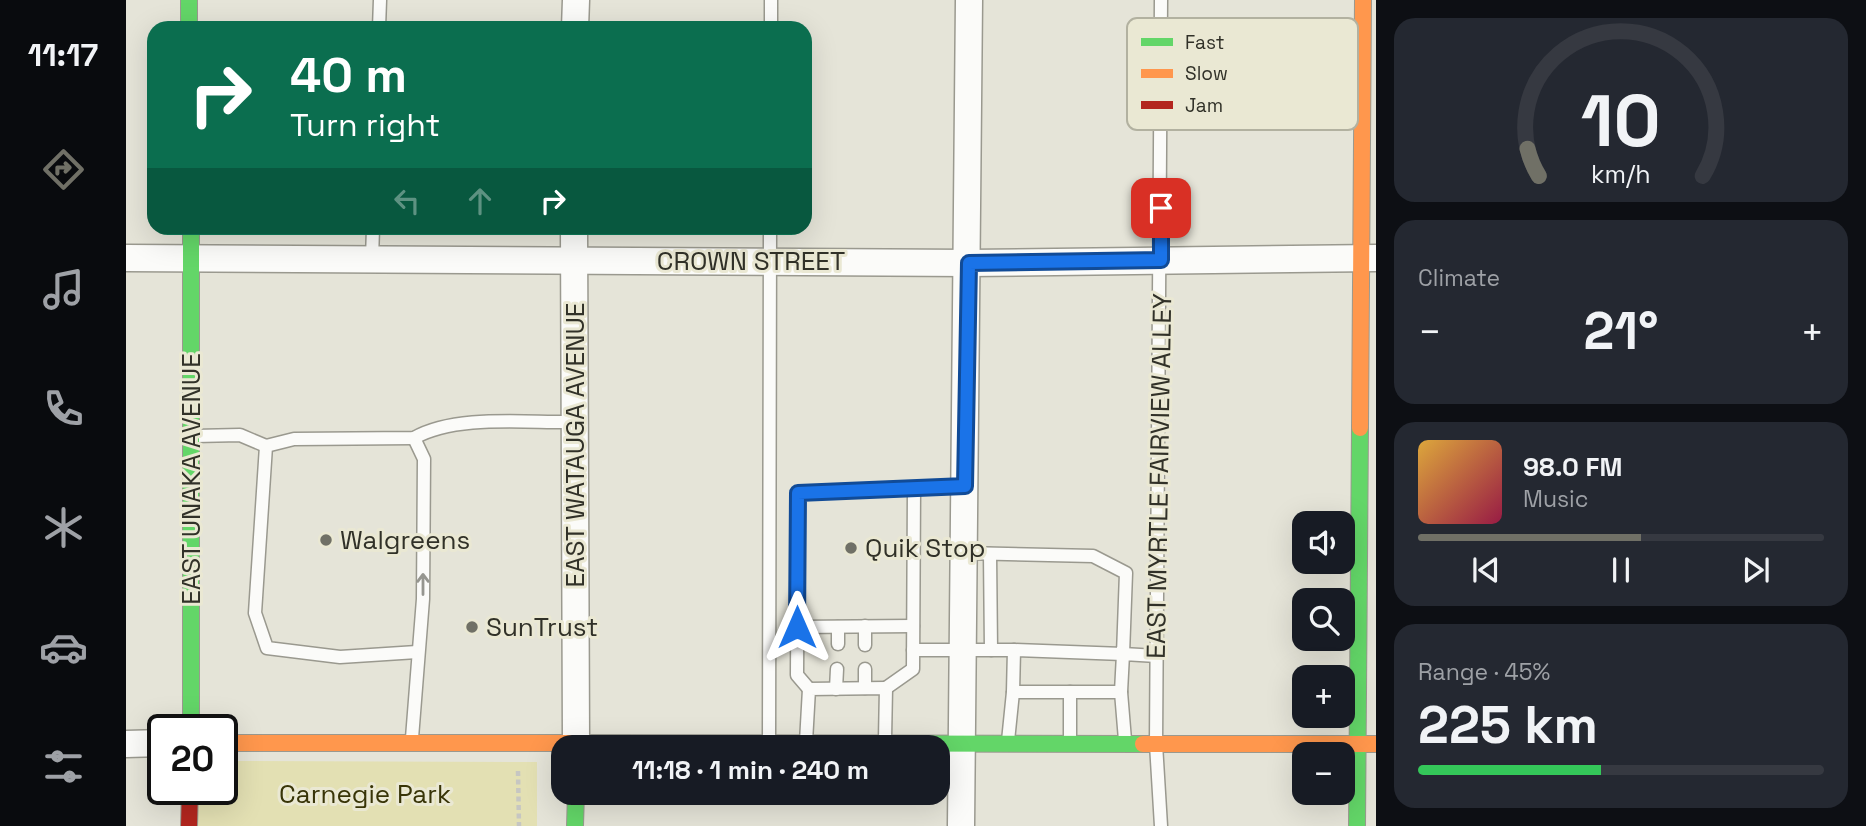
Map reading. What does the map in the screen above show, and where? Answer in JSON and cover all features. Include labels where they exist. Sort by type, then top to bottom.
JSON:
[{"type":"street","points":[[189,0],[189,21]]},
{"type":"street","points":[[576,0],[576,21]]},
{"type":"street","points":[[961,826],[962,650],[977,554],[965,486],[969,263],[969,0]]},
{"type":"street","points":[[1357,826],[1358,581],[1368,258],[1363,0]]},
{"type":"street","name":"EAST UNAKA AVENUE","points":[[191,235],[191,714]]},
{"type":"street","name":"EAST WATAUGA AVENUE","points":[[574,235],[576,735]]},
{"type":"street","name":"CROWN STREET","points":[[126,258],[969,263],[1368,258]]},
{"type":"street","points":[[126,744],[147,743]]},
{"type":"street","points":[[238,743],[551,743]]},
{"type":"street","points":[[950,744],[1376,744]]},
{"type":"street","points":[[189,826],[190,805]]},
{"type":"street","points":[[575,826],[576,805]]},
{"type":"lane","points":[[379,21],[380,0]]},
{"type":"lane","points":[[771,0],[771,21]]},
{"type":"lane","name":"EAST MYRTLE FAIRVIEW ALLEY","points":[[1161,0],[1161,18]]},
{"type":"lane","name":"EAST MYRTLE FAIRVIEW ALLEY","points":[[1161,130],[1156,744],[1161,826]]},
{"type":"lane","points":[[372,259],[373,235]]},
{"type":"lane","points":[[769,735],[772,471],[770,235]]},
{"type":"lane","points":[[191,436],[240,435],[266,446],[294,439],[414,438],[428,430],[452,424],[575,422]]},
{"type":"lane","points":[[412,742],[423,599],[424,459],[414,438]]},
{"type":"lane","points":[[266,446],[255,612],[267,648],[340,657],[417,652]]},
{"type":"lane","points":[[806,735],[809,689],[797,675],[798,493],[965,486]]},
{"type":"lane","points":[[809,689],[886,688],[913,669],[914,488]]},
{"type":"lane","points":[[991,650],[977,554],[1093,556],[1126,573],[1121,692],[1125,744]]},
{"type":"lane","points":[[1358,581],[1376,579]]},
{"type":"lane","points":[[865,626],[865,645]]},
{"type":"lane","points":[[797,627],[913,626]]},
{"type":"lane","points":[[838,627],[838,644]]},
{"type":"lane","points":[[913,650],[1014,650],[1157,656]]},
{"type":"lane","points":[[1008,744],[1014,650]]},
{"type":"lane","points":[[836,689],[837,669]]},
{"type":"lane","points":[[865,669],[865,688]]},
{"type":"lane","points":[[885,735],[886,688]]},
{"type":"lane","points":[[1013,692],[1121,692]]},
{"type":"lane","points":[[1070,692],[1070,744]]},
{"type":"path","points":[[518,742],[519,826]]},
{"type":"green space","name":"Carnegie Park","points":[[238,761],[537,762],[537,826],[194,826],[194,805],[238,805]]},
{"type":"traffic: fast","points":[[189,0],[189,21]]},
{"type":"traffic: fast","points":[[191,235],[191,714]]},
{"type":"traffic: fast","points":[[1357,826],[1360,428]]},
{"type":"traffic: fast","points":[[950,744],[1143,744]]},
{"type":"traffic: fast","points":[[575,826],[576,805]]},
{"type":"traffic: slow","points":[[1360,428],[1363,0]]},
{"type":"traffic: slow","points":[[238,743],[551,743]]},
{"type":"traffic: slow","points":[[1143,744],[1376,744]]},
{"type":"traffic: jam","points":[[189,826],[190,805]]},
{"type":"place","name":"Walgreens","points":[[326,540]]},
{"type":"place","name":"Quik Stop","points":[[851,548]]},
{"type":"place","name":"SunTrust","points":[[472,627]]},
{"type":"route","points":[[797,627],[798,493],[965,486],[969,263],[1161,260],[1161,208]]}]
